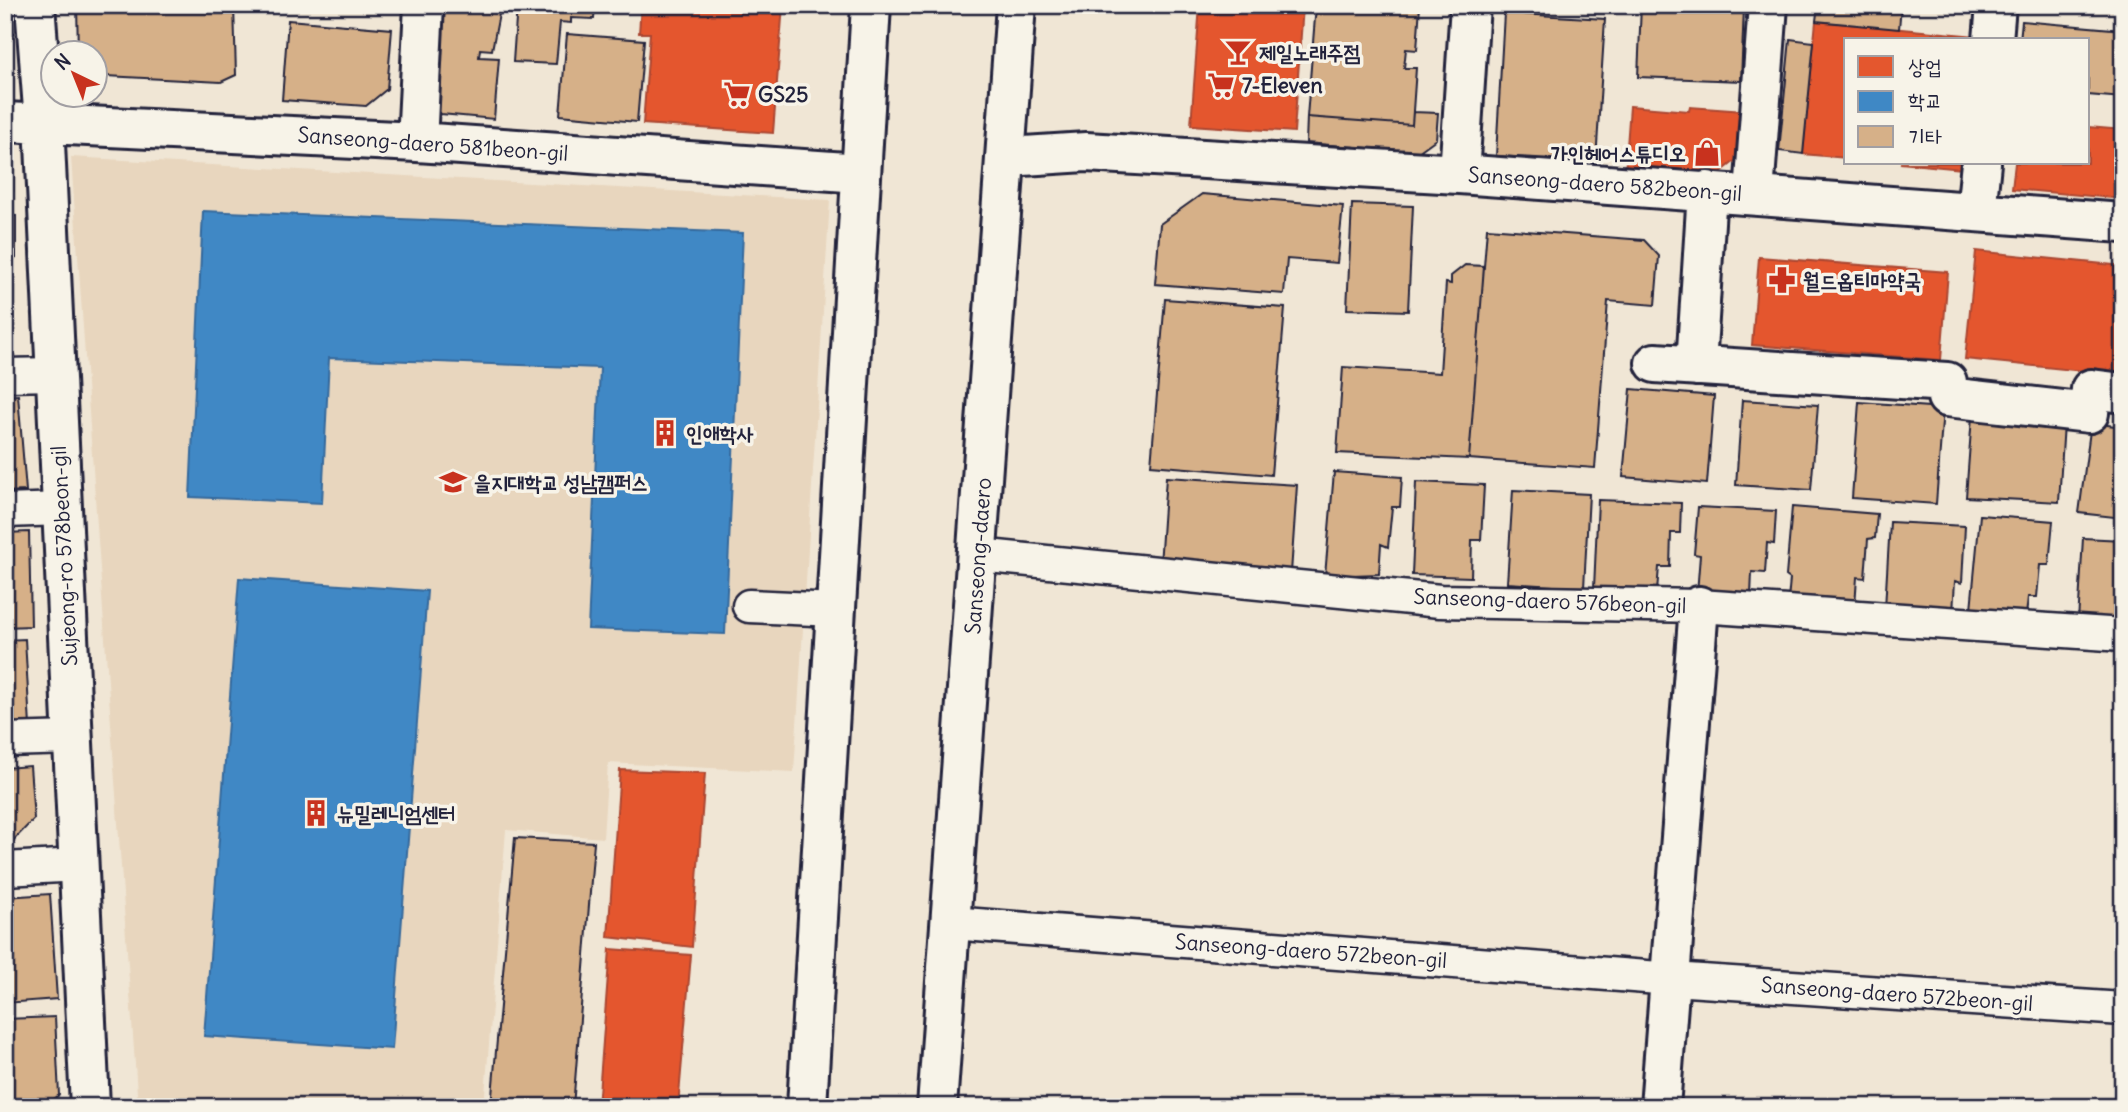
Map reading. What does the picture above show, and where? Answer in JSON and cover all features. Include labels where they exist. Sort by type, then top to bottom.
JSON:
[{"type":"street","name":"Sujeong-ro 578beon-gil","points":[[35,5],[44,122],[90,1107]]},
{"type":"street","points":[[417,142],[424,5]]},
{"type":"street","points":[[807,1107],[871,5]]},
{"type":"street","name":"Sanseong-daero","points":[[937,1107],[1016,5]]},
{"type":"street","points":[[1459,174],[1470,5]]},
{"type":"street","points":[[1754,194],[1768,5]]},
{"type":"street","points":[[1993,38],[1996,5]]},
{"type":"street","name":"Sanseong-daero 581beon-gil","points":[[5,122],[417,142],[861,173]]},
{"type":"street","name":"Sanseong-daero 582beon-gil","points":[[1007,157],[1086,152],[1459,174],[2123,223]]},
{"type":"street","points":[[1976,212],[1981,164]]},
{"type":"street","points":[[1696,366],[1707,191]]},
{"type":"street","points":[[1655,363],[1947,382],[1947,397],[2089,413],[2091,389],[2123,393]]},
{"type":"street","points":[[1660,1107],[1699,606]]},
{"type":"lane","points":[[5,375],[56,374]]},
{"type":"lane","points":[[5,510],[62,509]]},
{"type":"lane","name":"Sanseong-daero 576beon-gil","points":[[978,555],[1440,601],[1699,606],[2123,635]]},
{"type":"lane","points":[[749,606],[836,610]]},
{"type":"lane","points":[[5,740],[73,738]]},
{"type":"lane","points":[[5,869],[79,865]]},
{"type":"lane","name":"Sanseong-daero 572beon-gil","points":[[951,923],[1672,979],[2123,1009]]},
{"type":"shaded area","name":"을지대학교 성남캠퍼스","points":[[71,157],[830,200],[794,772],[608,763],[603,838],[506,830],[484,1107],[138,1107]]},
{"type":"building: 상업","points":[[641,5],[783,5],[773,133],[643,124],[650,33],[639,33]]},
{"type":"building: 상업","points":[[1200,5],[1303,6],[1294,132],[1191,125]]},
{"type":"building: 상업","points":[[1816,21],[1975,36],[1844,38],[1844,158],[1803,154]]},
{"type":"building: 상업","points":[[1630,106],[1689,111],[1690,107],[1744,111],[1740,157],[1711,180],[1625,173]]},
{"type":"building: 상업","points":[[2090,127],[2123,130],[2123,199],[2012,189],[2015,164],[2090,164]]},
{"type":"building: 상업","points":[[1910,164],[1963,164],[1962,169]]},
{"type":"building: 상업","points":[[1976,251],[2123,266],[2123,375],[1965,359]]},
{"type":"building: 상업","points":[[1759,257],[1948,272],[1941,360],[1752,345]]},
{"type":"building: 상업","points":[[620,770],[705,773],[692,947],[608,937]]},
{"type":"building: 상업","points":[[610,949],[691,955],[678,1107],[598,1107]]},
{"type":"building: 학교","name":"인애학사","points":[[203,211],[743,233],[725,634],[588,629],[600,368],[329,358],[322,503],[190,497]]},
{"type":"building: 학교","name":"뉴밀레니엄센터","points":[[239,578],[427,591],[392,1049],[204,1036]]},
{"type":"building: 기타","points":[[77,5],[234,5],[236,75],[221,82],[108,76],[108,38],[78,38]]},
{"type":"building: 기타","points":[[438,5],[505,5],[504,13],[499,14],[492,50],[480,49],[479,57],[499,58],[494,119],[441,114],[429,100]]},
{"type":"building: 기타","points":[[517,5],[595,5],[594,19],[571,18],[571,23],[560,22],[556,64],[513,62]]},
{"type":"building: 기타","points":[[1316,5],[1420,5],[1417,50],[1406,49],[1404,68],[1416,68],[1412,125],[1307,117]]},
{"type":"building: 기타","points":[[1641,5],[1744,7],[1741,81],[1638,77]]},
{"type":"building: 기타","points":[[1818,5],[1901,5],[1899,29],[1816,21]]},
{"type":"building: 기타","points":[[1504,13],[1605,19],[1596,161],[1496,156]]},
{"type":"building: 기타","points":[[288,20],[392,29],[387,89],[366,106],[282,100]]},
{"type":"building: 기타","points":[[2022,21],[2123,30],[2123,98],[2090,95],[2090,38],[2020,38]]},
{"type":"building: 기타","points":[[567,34],[644,40],[637,122],[560,115]]},
{"type":"building: 기타","points":[[1790,39],[1814,42],[1803,154],[1779,151]]},
{"type":"building: 기타","points":[[1413,112],[1438,113],[1436,139],[1418,152],[1306,143],[1307,117],[1412,125]]},
{"type":"building: 기타","points":[[5,150],[13,164],[13,191],[5,191]]},
{"type":"building: 기타","points":[[1202,194],[1343,206],[1337,263],[1287,259],[1284,294],[1155,284],[1160,224]]},
{"type":"building: 기타","points":[[1352,204],[1413,206],[1408,311],[1347,309]]},
{"type":"building: 기타","points":[[5,215],[16,216],[16,258],[5,258]]},
{"type":"building: 기타","points":[[1487,228],[1644,240],[1659,256],[1655,305],[1608,301],[1595,468],[1469,459]]},
{"type":"building: 기타","points":[[1465,265],[1484,266],[1469,459],[1337,453],[1343,367],[1440,373],[1446,283],[1451,284],[1451,276]]},
{"type":"building: 기타","points":[[1165,299],[1285,308],[1271,475],[1151,465]]},
{"type":"building: 기타","points":[[1631,389],[1714,396],[1707,484],[1623,477]]},
{"type":"building: 기타","points":[[18,395],[26,491],[5,492],[5,396]]},
{"type":"building: 기타","points":[[1742,400],[1818,405],[1811,490],[1736,485]]},
{"type":"building: 기타","points":[[1859,402],[1943,408],[1936,504],[1852,498]]},
{"type":"building: 기타","points":[[1972,416],[2064,423],[2059,502],[1966,497]]},
{"type":"building: 기타","points":[[2091,423],[2123,427],[2123,518],[2079,513]]},
{"type":"building: 기타","points":[[1334,472],[1402,477],[1400,507],[1392,507],[1388,547],[1381,544],[1379,574],[1325,576]]},
{"type":"building: 기타","points":[[1166,477],[1297,485],[1291,573],[1160,565]]},
{"type":"building: 기타","points":[[1416,482],[1484,485],[1481,540],[1472,540],[1471,577],[1412,575]]},
{"type":"building: 기타","points":[[1513,490],[1589,494],[1584,588],[1507,583]]},
{"type":"building: 기타","points":[[1598,500],[1681,503],[1680,533],[1671,533],[1670,567],[1659,567],[1657,591],[1594,588]]},
{"type":"building: 기타","points":[[1698,507],[1776,511],[1774,544],[1767,543],[1765,573],[1752,572],[1751,596],[1697,593],[1700,555],[1694,554]]},
{"type":"building: 기타","points":[[1792,507],[1877,514],[1875,538],[1868,539],[1865,578],[1857,577],[1855,606],[1788,600],[1790,579],[1786,576]]},
{"type":"building: 기타","points":[[1980,515],[2053,521],[2049,565],[2040,565],[2037,597],[2028,597],[2026,615],[1971,609]]},
{"type":"building: 기타","points":[[1890,522],[1965,526],[1962,583],[1955,581],[1953,612],[1885,608]]},
{"type":"building: 기타","points":[[29,532],[31,626],[5,627],[5,533]]},
{"type":"building: 기타","points":[[2083,538],[2123,540],[2123,624],[2078,622]]},
{"type":"building: 기타","points":[[25,639],[30,726],[5,728],[5,640]]},
{"type":"building: 기타","points":[[30,766],[34,819],[5,849],[5,768]]},
{"type":"building: 기타","points":[[515,838],[594,842],[573,1107],[491,1107]]},
{"type":"building: 기타","points":[[50,894],[57,999],[5,1003],[5,897]]},
{"type":"building: 기타","points":[[55,1017],[59,1095],[44,1107],[5,1107],[5,1019]]},
{"type":"place","name":"제일노래주점","points":[[1238,52]]},
{"type":"place","name":"7-Eleven","points":[[1221,85]]},
{"type":"place","name":"GS25","points":[[737,94]]},
{"type":"place","name":"가인헤어스튜디오","points":[[1707,153]]},
{"type":"place","name":"월드옵티마약국","points":[[1782,280]]},
{"type":"place","name":"인애학사","points":[[665,433]]},
{"type":"place","name":"을지대학교 성남캠퍼스","points":[[453,482]]},
{"type":"place","name":"뉴밀레니엄센터","points":[[316,813]]}]
